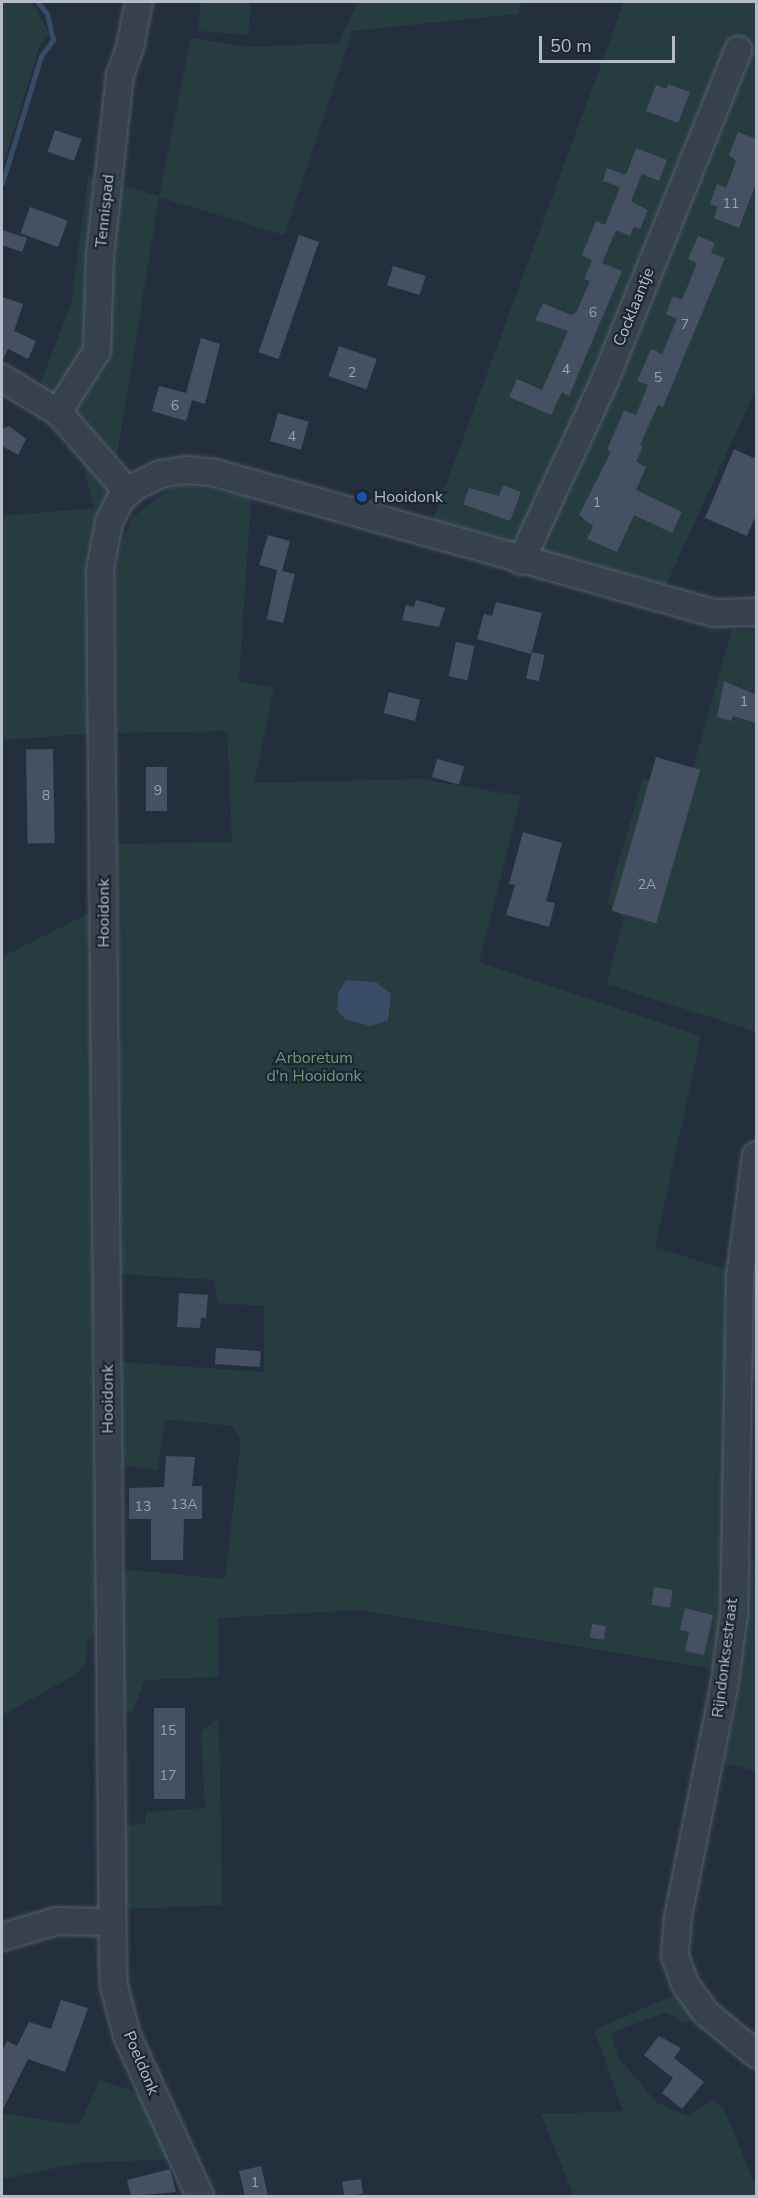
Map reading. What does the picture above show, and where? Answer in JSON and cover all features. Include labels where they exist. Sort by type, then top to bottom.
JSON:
[{"type":"street","name":"Tennispad","points":[[58,412],[97,351],[100,256],[120,75],[130,47],[139,2]]},
{"type":"street","name":"Cocklaantje","points":[[521,561],[605,380],[738,50]]},
{"type":"street","points":[[2,378],[58,412],[128,492]]},
{"type":"street","name":"Hooidonk","points":[[112,1922],[100,571],[109,522],[128,492],[161,474],[186,470],[215,473],[521,561],[714,613],[756,612]]},
{"type":"street","name":"Rijndonksestraat","points":[[756,1155],[740,1277],[734,1614],[724,1687],[678,1918],[675,1956],[685,1984],[706,2013],[756,2054]]},
{"type":"street","points":[[2,1937],[57,1921],[112,1922]]},
{"type":"street","name":"Poeldonk","points":[[112,1922],[114,1986],[127,2036],[200,2196]]},
{"type":"green space","points":[[2,2],[32,2],[50,35],[40,44],[2,170]]},
{"type":"green space","points":[[201,2],[251,2],[248,35],[198,31]]},
{"type":"green space","points":[[358,2],[522,2],[518,14],[352,31],[284,235],[159,197],[116,461],[38,389],[71,304],[88,176],[159,196],[191,38],[251,47],[338,43]]},
{"type":"green space","points":[[624,2],[756,2],[756,389],[666,585],[433,520]]},
{"type":"green space","points":[[78,444],[109,487],[108,505],[91,545],[97,733],[2,740],[2,516],[94,508]]},
{"type":"green space","name":"Arboretum d'n Hooidonk","points":[[185,485],[251,497],[239,681],[274,688],[254,783],[420,779],[521,796],[479,962],[701,1036],[655,1247],[728,1270],[724,1591],[715,1669],[359,1610],[218,1618],[218,1677],[145,1680],[133,1711],[124,1713],[122,1569],[225,1579],[241,1439],[232,1426],[165,1419],[158,1470],[122,1465],[121,1362],[264,1372],[264,1306],[218,1303],[214,1280],[120,1274],[118,844],[232,842],[227,731],[117,733],[115,581],[121,546],[133,517],[167,490]]},
{"type":"green space","points":[[732,629],[756,630],[756,1032],[607,984],[624,918],[607,902],[643,778],[686,793]]},
{"type":"green space","points":[[98,909],[98,1631],[87,1642],[86,1665],[75,1675],[2,1715],[2,957]]},
{"type":"green space","points":[[756,1232],[756,1382],[751,1380],[751,1264]]},
{"type":"green space","points":[[749,1557],[756,1559],[756,1771],[724,1763],[736,1706],[747,1616]]},
{"type":"green space","points":[[219,1717],[222,1905],[126,1909],[125,1825],[145,1824],[146,1812],[205,1808],[201,1732]]},
{"type":"green space","points":[[676,1994],[698,2017],[685,2024],[666,2012],[611,2033],[618,2057],[656,2102],[687,2116],[714,2100],[724,2109],[756,2187],[756,2196],[574,2196],[541,2114],[623,2111],[594,2030]]},
{"type":"green space","points":[[100,2080],[148,2096],[174,2159],[80,2163],[2,2179],[2,2113],[79,2125]]},
{"type":"water","points":[[346,980],[376,982],[391,994],[388,1020],[371,1026],[346,1020],[337,1010],[338,993]]},
{"type":"building","points":[[668,84],[690,92],[678,123],[646,111],[656,85],[667,89]]},
{"type":"building","points":[[55,130],[81,139],[74,161],[48,152]]},
{"type":"building","points":[[738,132],[756,139],[756,183],[739,228],[714,218],[718,207],[710,204],[717,184],[726,188],[736,161],[729,155]]},
{"type":"building","points":[[636,148],[667,160],[659,181],[642,174],[631,201],[648,210],[640,229],[634,227],[630,236],[616,230],[602,263],[622,271],[569,396],[562,392],[551,415],[509,397],[517,379],[542,390],[568,331],[535,320],[543,303],[571,315],[576,313],[590,281],[584,279],[592,260],[582,255],[596,221],[605,225],[620,187],[603,181],[607,168],[626,175]]},
{"type":"building","points":[[30,207],[68,221],[58,247],[20,233]]},
{"type":"building","points":[[2,230],[27,238],[22,252],[2,245]]},
{"type":"building","points":[[299,235],[319,242],[278,359],[259,352]]},
{"type":"building","points":[[698,236],[715,243],[711,253],[725,258],[663,407],[658,405],[640,445],[643,446],[636,462],[646,467],[636,490],[682,512],[672,533],[634,515],[617,552],[587,539],[593,526],[579,515],[611,452],[607,450],[624,410],[636,415],[648,385],[637,381],[651,349],[662,354],[677,319],[666,314],[673,296],[682,300],[697,263],[688,259]]},
{"type":"building","points":[[393,266],[426,276],[420,295],[387,285]]},
{"type":"building","points":[[2,297],[23,304],[14,331],[36,341],[28,359],[8,349],[2,361]]},
{"type":"building","points":[[201,338],[220,344],[205,404],[192,400],[186,421],[152,411],[159,386],[186,393]]},
{"type":"building","points":[[339,346],[377,359],[366,389],[329,376]]},
{"type":"building","points":[[278,413],[309,422],[301,450],[270,441]]},
{"type":"building","points":[[9,426],[26,439],[18,455],[2,446],[2,429]]},
{"type":"building","points":[[734,449],[756,459],[756,515],[747,536],[705,518]]},
{"type":"building","points":[[503,485],[521,492],[510,521],[463,504],[469,488],[499,496]]},
{"type":"building","points":[[268,535],[290,541],[282,571],[295,574],[283,623],[267,619],[277,570],[259,565]]},
{"type":"building","points":[[416,600],[445,608],[439,627],[402,620],[406,605],[414,607]]},
{"type":"building","points":[[496,602],[542,613],[531,654],[477,639],[484,614],[492,616]]},
{"type":"building","points":[[456,642],[475,646],[467,680],[449,676]]},
{"type":"building","points":[[532,652],[545,655],[539,681],[526,678]]},
{"type":"building","points":[[724,681],[756,695],[756,723],[733,716],[731,721],[717,717]]},
{"type":"building","points":[[389,692],[420,700],[415,721],[384,713]]},
{"type":"building","points":[[26,749],[53,749],[55,843],[28,843]]},
{"type":"building","points":[[656,757],[700,770],[656,923],[612,911]]},
{"type":"building","points":[[437,759],[464,766],[459,785],[432,777]]},
{"type":"building","points":[[146,767],[167,767],[167,811],[146,811]]},
{"type":"building","points":[[523,832],[562,843],[546,901],[555,903],[549,927],[506,915],[515,885],[509,884]]},
{"type":"building","points":[[179,1293],[208,1295],[206,1318],[201,1318],[200,1328],[177,1327]]},
{"type":"building","points":[[216,1348],[261,1351],[260,1367],[215,1364]]},
{"type":"building","points":[[166,1456],[195,1457],[192,1486],[202,1486],[202,1519],[184,1519],[183,1560],[151,1560],[151,1519],[129,1519],[129,1488],[164,1487]]},
{"type":"building","points":[[654,1587],[673,1590],[670,1608],[651,1605]]},
{"type":"building","points":[[685,1608],[713,1615],[704,1655],[685,1651],[689,1632],[680,1630]]},
{"type":"building","points":[[592,1624],[606,1626],[604,1640],[590,1638]]},
{"type":"building","points":[[154,1708],[185,1708],[185,1799],[154,1799]]},
{"type":"building","points":[[61,2000],[88,2008],[65,2072],[28,2059],[2,2111],[2,2051],[7,2041],[17,2046],[29,2022],[51,2029]]},
{"type":"building","points":[[659,2036],[681,2048],[674,2058],[704,2082],[682,2109],[662,2093],[673,2078],[644,2055]]},
{"type":"building","points":[[261,2166],[268,2196],[245,2196],[239,2171]]},
{"type":"building","points":[[170,2169],[176,2192],[131,2196],[127,2180]]},
{"type":"building","points":[[361,2179],[363,2194],[344,2196],[342,2182]]},
{"type":"waterway","points":[[2,183],[41,56],[53,40],[47,14],[38,2]]},
{"type":"place","name":"Hooidonk","points":[[362,497]]}]
